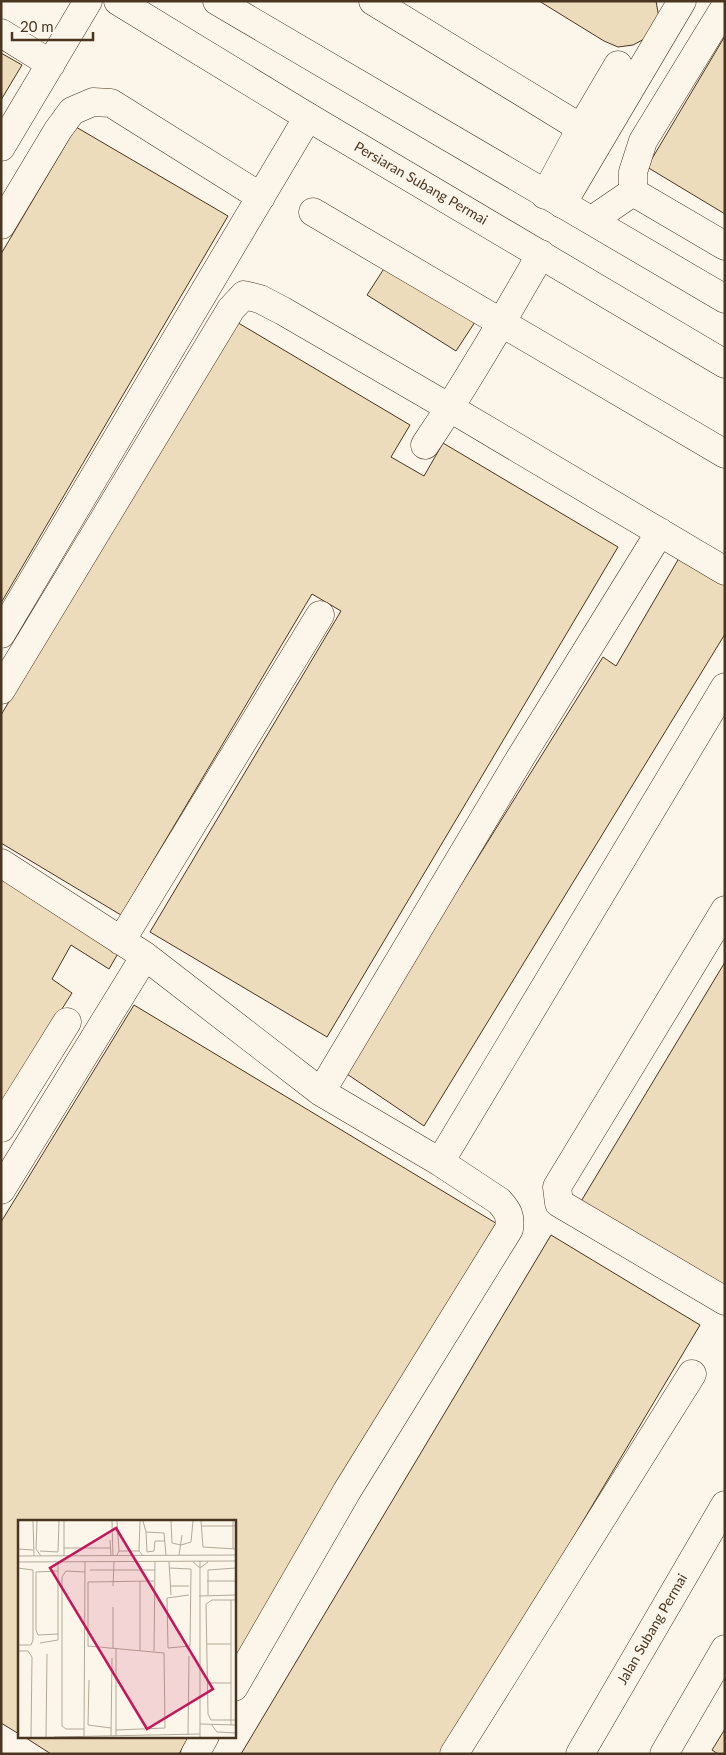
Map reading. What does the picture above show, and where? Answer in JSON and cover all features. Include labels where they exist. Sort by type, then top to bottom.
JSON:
[{"type":"main road","points":[[1,147],[88,1]]},
{"type":"main road","name":"Persiaran Subang Permai","points":[[118,1],[308,117],[725,364]]},
{"type":"main road","points":[[217,1],[725,299]]},
{"type":"main road","points":[[373,1],[581,128]]},
{"type":"main road","points":[[553,199],[682,1]]},
{"type":"main road","points":[[633,192],[633,172],[643,141],[725,7]]},
{"type":"main road","points":[[1,34],[51,64]]},
{"type":"main road","points":[[553,199],[581,128],[618,65]]},
{"type":"main road","points":[[1,225],[72,110],[92,102],[112,103],[261,197]]},
{"type":"main road","points":[[1,634],[308,117]]},
{"type":"main road","points":[[592,220],[633,192]]},
{"type":"main road","points":[[633,192],[725,246]]},
{"type":"main road","points":[[313,212],[725,454]]},
{"type":"main road","points":[[425,445],[450,408],[541,254]]},
{"type":"main road","points":[[1,690],[231,309],[244,295],[260,299],[450,408],[725,571]]},
{"type":"main road","points":[[321,1092],[519,760],[660,532]]},
{"type":"main road","points":[[121,940],[320,615]]},
{"type":"main road","points":[[440,1162],[725,687]]},
{"type":"main road","points":[[1,863],[145,956],[321,1092],[440,1162],[499,1201],[507,1210],[510,1218],[509,1229],[347,1491],[235,1685]]},
{"type":"main road","points":[[725,910],[557,1187],[557,1196],[559,1203],[725,1301]]},
{"type":"main road","points":[[1,1190],[145,956]]},
{"type":"main road","points":[[1,1128],[67,1022]]},
{"type":"main road","points":[[454,1754],[692,1374]]},
{"type":"main road","name":"Jalan Subang Permai","points":[[580,1754],[725,1505]]},
{"type":"main road","points":[[664,1754],[717,1682],[725,1649]]},
{"type":"main road","points":[[195,1754],[204,1738]]},
{"type":"building","points":[[539,1],[656,1],[659,18],[648,37],[633,45],[618,47],[604,41]]},
{"type":"building","points":[[725,36],[725,214],[647,167]]},
{"type":"building","points":[[1,53],[22,65],[1,100]]},
{"type":"building","points":[[76,127],[228,216],[1,603],[1,254]]},
{"type":"building","points":[[387,264],[477,319],[456,351],[367,295]]},
{"type":"building","points":[[235,321],[410,425],[391,457],[424,476],[443,443],[618,547],[327,1037],[150,932],[341,611],[312,594],[121,915],[1,843],[1,715]]},
{"type":"building","points":[[682,553],[725,579],[725,634],[424,1126],[344,1072],[603,657],[616,666]]},
{"type":"building","points":[[1,877],[120,950],[109,969],[71,945],[52,979],[72,993],[1,1106]]},
{"type":"building","points":[[725,962],[725,1296],[577,1208]]},
{"type":"building","points":[[134,1005],[499,1225],[235,1661],[235,1520],[18,1520],[18,1733],[1,1723],[1,1222]]},
{"type":"building","points":[[551,1235],[700,1325],[444,1754],[241,1754]]},
{"type":"building","points":[[725,1729],[725,1754],[718,1754],[712,1750]]},
{"type":"building","points":[[26,1738],[188,1738],[179,1754],[51,1754]]}]
